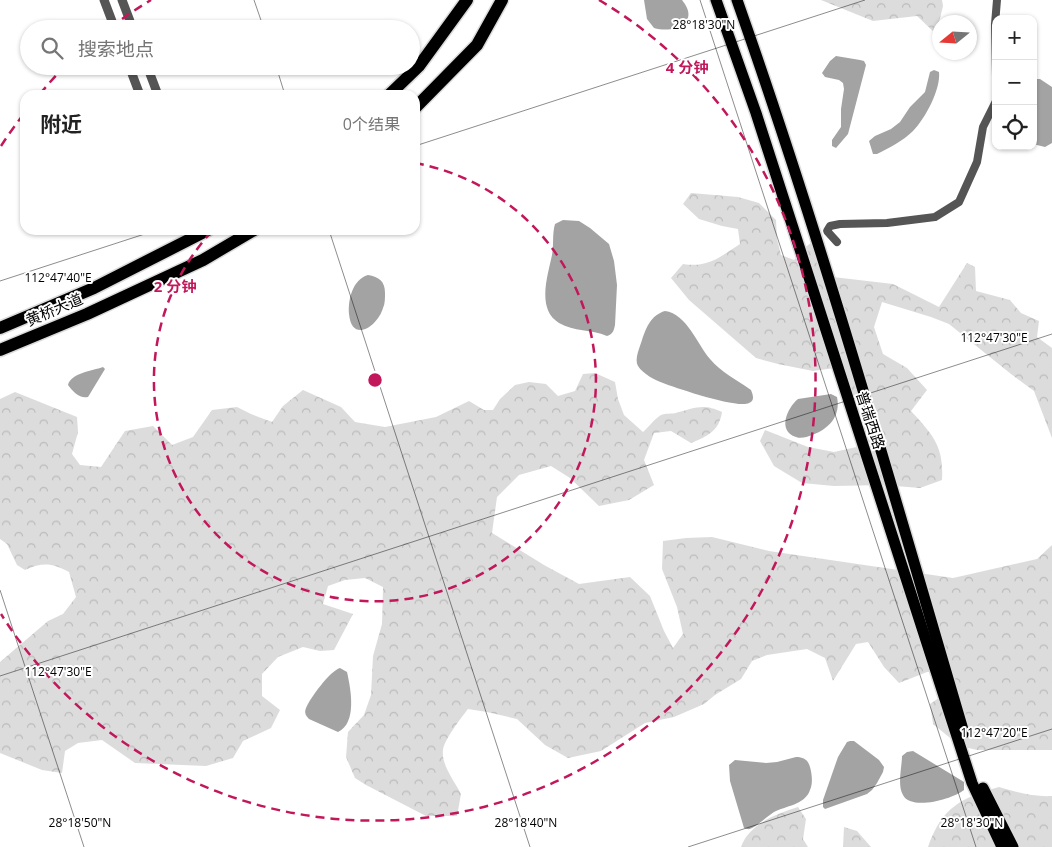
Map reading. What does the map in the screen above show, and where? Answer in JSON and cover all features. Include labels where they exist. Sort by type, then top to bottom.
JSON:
[{"type":"highway","points":[[420,65],[467,0]]},
{"type":"highway","points":[[420,103],[477,45],[502,0]]},
{"type":"highway","points":[[394,90],[410,75]]},
{"type":"highway","name":"黄桥大道","points":[[0,328],[94,288],[191,235]]},
{"type":"highway","name":"黄桥大道","points":[[0,350],[87,314],[204,260],[246,235]]},
{"type":"main road","name":"普瑞西路","points":[[716,0],[756,113],[972,783],[1002,847]]},
{"type":"main road","name":"普瑞西路","points":[[737,0],[775,108],[977,777],[1013,847]]},
{"type":"street","points":[[104,0],[112,20]]},
{"type":"street","points":[[122,0],[130,20]]},
{"type":"street","points":[[996,60],[997,0]]},
{"type":"street","points":[[132,75],[138,90]]},
{"type":"street","points":[[151,75],[156,90]]},
{"type":"street","points":[[837,242],[827,231],[830,226],[887,223],[934,217],[959,202],[977,162],[983,127],[994,105]]},
{"type":"green space","points":[[821,0],[942,0],[941,15],[932,15],[932,30],[917,16],[873,21]]},
{"type":"green space","points":[[691,193],[738,197],[759,203],[776,220],[777,239],[781,255],[794,260],[804,248],[815,240],[828,254],[833,277],[893,284],[939,307],[967,263],[975,267],[976,291],[1010,300],[1021,313],[1039,321],[1037,337],[1052,348],[1052,438],[1034,391],[949,324],[882,302],[874,327],[883,354],[907,368],[927,390],[911,411],[936,442],[941,458],[942,480],[920,488],[883,485],[834,486],[802,483],[774,466],[760,441],[765,430],[808,447],[834,452],[861,446],[869,431],[865,410],[835,368],[813,371],[756,358],[689,300],[671,278],[683,264],[707,263],[740,244],[738,229],[699,219],[683,204]]},
{"type":"green space","points":[[595,373],[615,382],[618,399],[624,415],[643,432],[661,415],[694,408],[715,409],[722,412],[721,418],[712,432],[691,443],[671,431],[654,433],[644,460],[654,485],[629,500],[599,506],[570,478],[551,466],[519,475],[497,497],[492,533],[579,584],[630,577],[650,596],[673,648],[683,634],[677,607],[662,569],[663,541],[712,537],[769,551],[953,578],[1037,559],[1052,545],[1052,750],[977,750],[960,746],[933,724],[930,704],[946,693],[945,672],[927,672],[899,683],[884,667],[868,642],[856,644],[833,681],[825,658],[807,649],[767,655],[752,661],[741,679],[704,704],[674,717],[645,723],[601,751],[568,758],[545,745],[517,719],[468,709],[457,723],[443,750],[446,767],[461,794],[457,816],[426,816],[355,778],[346,757],[348,732],[364,715],[371,695],[373,656],[382,624],[383,587],[365,578],[345,580],[328,586],[323,604],[353,614],[334,650],[320,651],[303,647],[278,657],[262,674],[262,696],[280,710],[271,728],[243,741],[233,758],[206,766],[135,763],[102,740],[78,743],[65,751],[62,773],[42,770],[0,753],[0,662],[48,621],[63,614],[76,597],[69,572],[47,565],[25,570],[17,565],[7,544],[0,539],[0,399],[15,392],[77,417],[78,432],[72,454],[80,465],[101,467],[125,431],[153,426],[172,445],[193,437],[212,410],[237,407],[272,422],[283,406],[303,390],[341,407],[355,422],[385,427],[436,417],[469,401],[484,410],[493,410],[500,399],[515,385],[529,382],[546,384],[558,396],[575,391],[583,374]]},
{"type":"green space","points":[[999,787],[1032,795],[1052,796],[1052,847],[928,847],[940,822],[954,806],[974,795]]},
{"type":"green space","points":[[798,807],[806,819],[803,839],[808,847],[741,847],[750,832],[764,821]]},
{"type":"green space","points":[[844,827],[857,831],[871,847],[843,847]]},
{"type":"shaded area","points":[[644,0],[682,0],[687,8],[687,21],[677,28],[654,28],[647,19]]},
{"type":"shaded area","points":[[836,56],[864,61],[866,65],[848,134],[836,148],[832,146],[832,140],[841,127],[843,83],[839,80],[825,77],[822,73]]},
{"type":"shaded area","points":[[934,70],[939,72],[935,95],[918,126],[909,135],[891,147],[873,154],[869,141],[900,122],[910,107],[925,92],[930,72]]},
{"type":"shaded area","points":[[1037,79],[1052,87],[1052,143],[1045,147],[1037,145]]},
{"type":"shaded area","points":[[563,220],[579,221],[609,244],[614,261],[617,285],[615,325],[613,332],[607,336],[565,326],[552,317],[548,309],[545,291],[553,251],[554,228],[555,224]]},
{"type":"shaded area","points":[[368,275],[378,278],[383,283],[385,303],[376,321],[371,326],[360,330],[351,323],[349,303],[352,291],[358,281]]},
{"type":"shaded area","points":[[665,311],[673,313],[691,330],[714,364],[751,390],[753,398],[751,402],[743,404],[720,401],[693,393],[656,380],[640,369],[637,357],[645,331],[656,316]]},
{"type":"shaded area","points":[[103,367],[105,369],[88,397],[82,397],[77,394],[68,385],[77,375]]},
{"type":"shaded area","points":[[831,394],[837,397],[837,410],[832,421],[824,429],[802,438],[790,434],[785,425],[786,419],[790,408],[798,399]]},
{"type":"shaded area","points":[[340,668],[347,672],[351,705],[348,721],[344,728],[338,732],[309,719],[305,711],[321,685],[331,674]]},
{"type":"shaded area","points":[[854,741],[879,760],[884,767],[883,772],[872,790],[867,794],[825,809],[823,807],[823,800],[838,757],[847,742]]},
{"type":"shaded area","points":[[913,751],[964,782],[964,790],[951,797],[932,802],[923,803],[907,800],[900,786],[902,756],[907,752]]},
{"type":"shaded area","points":[[796,757],[805,759],[810,767],[812,782],[807,795],[799,802],[774,812],[758,825],[749,829],[744,828],[730,781],[729,765],[735,760],[766,763]]}]
